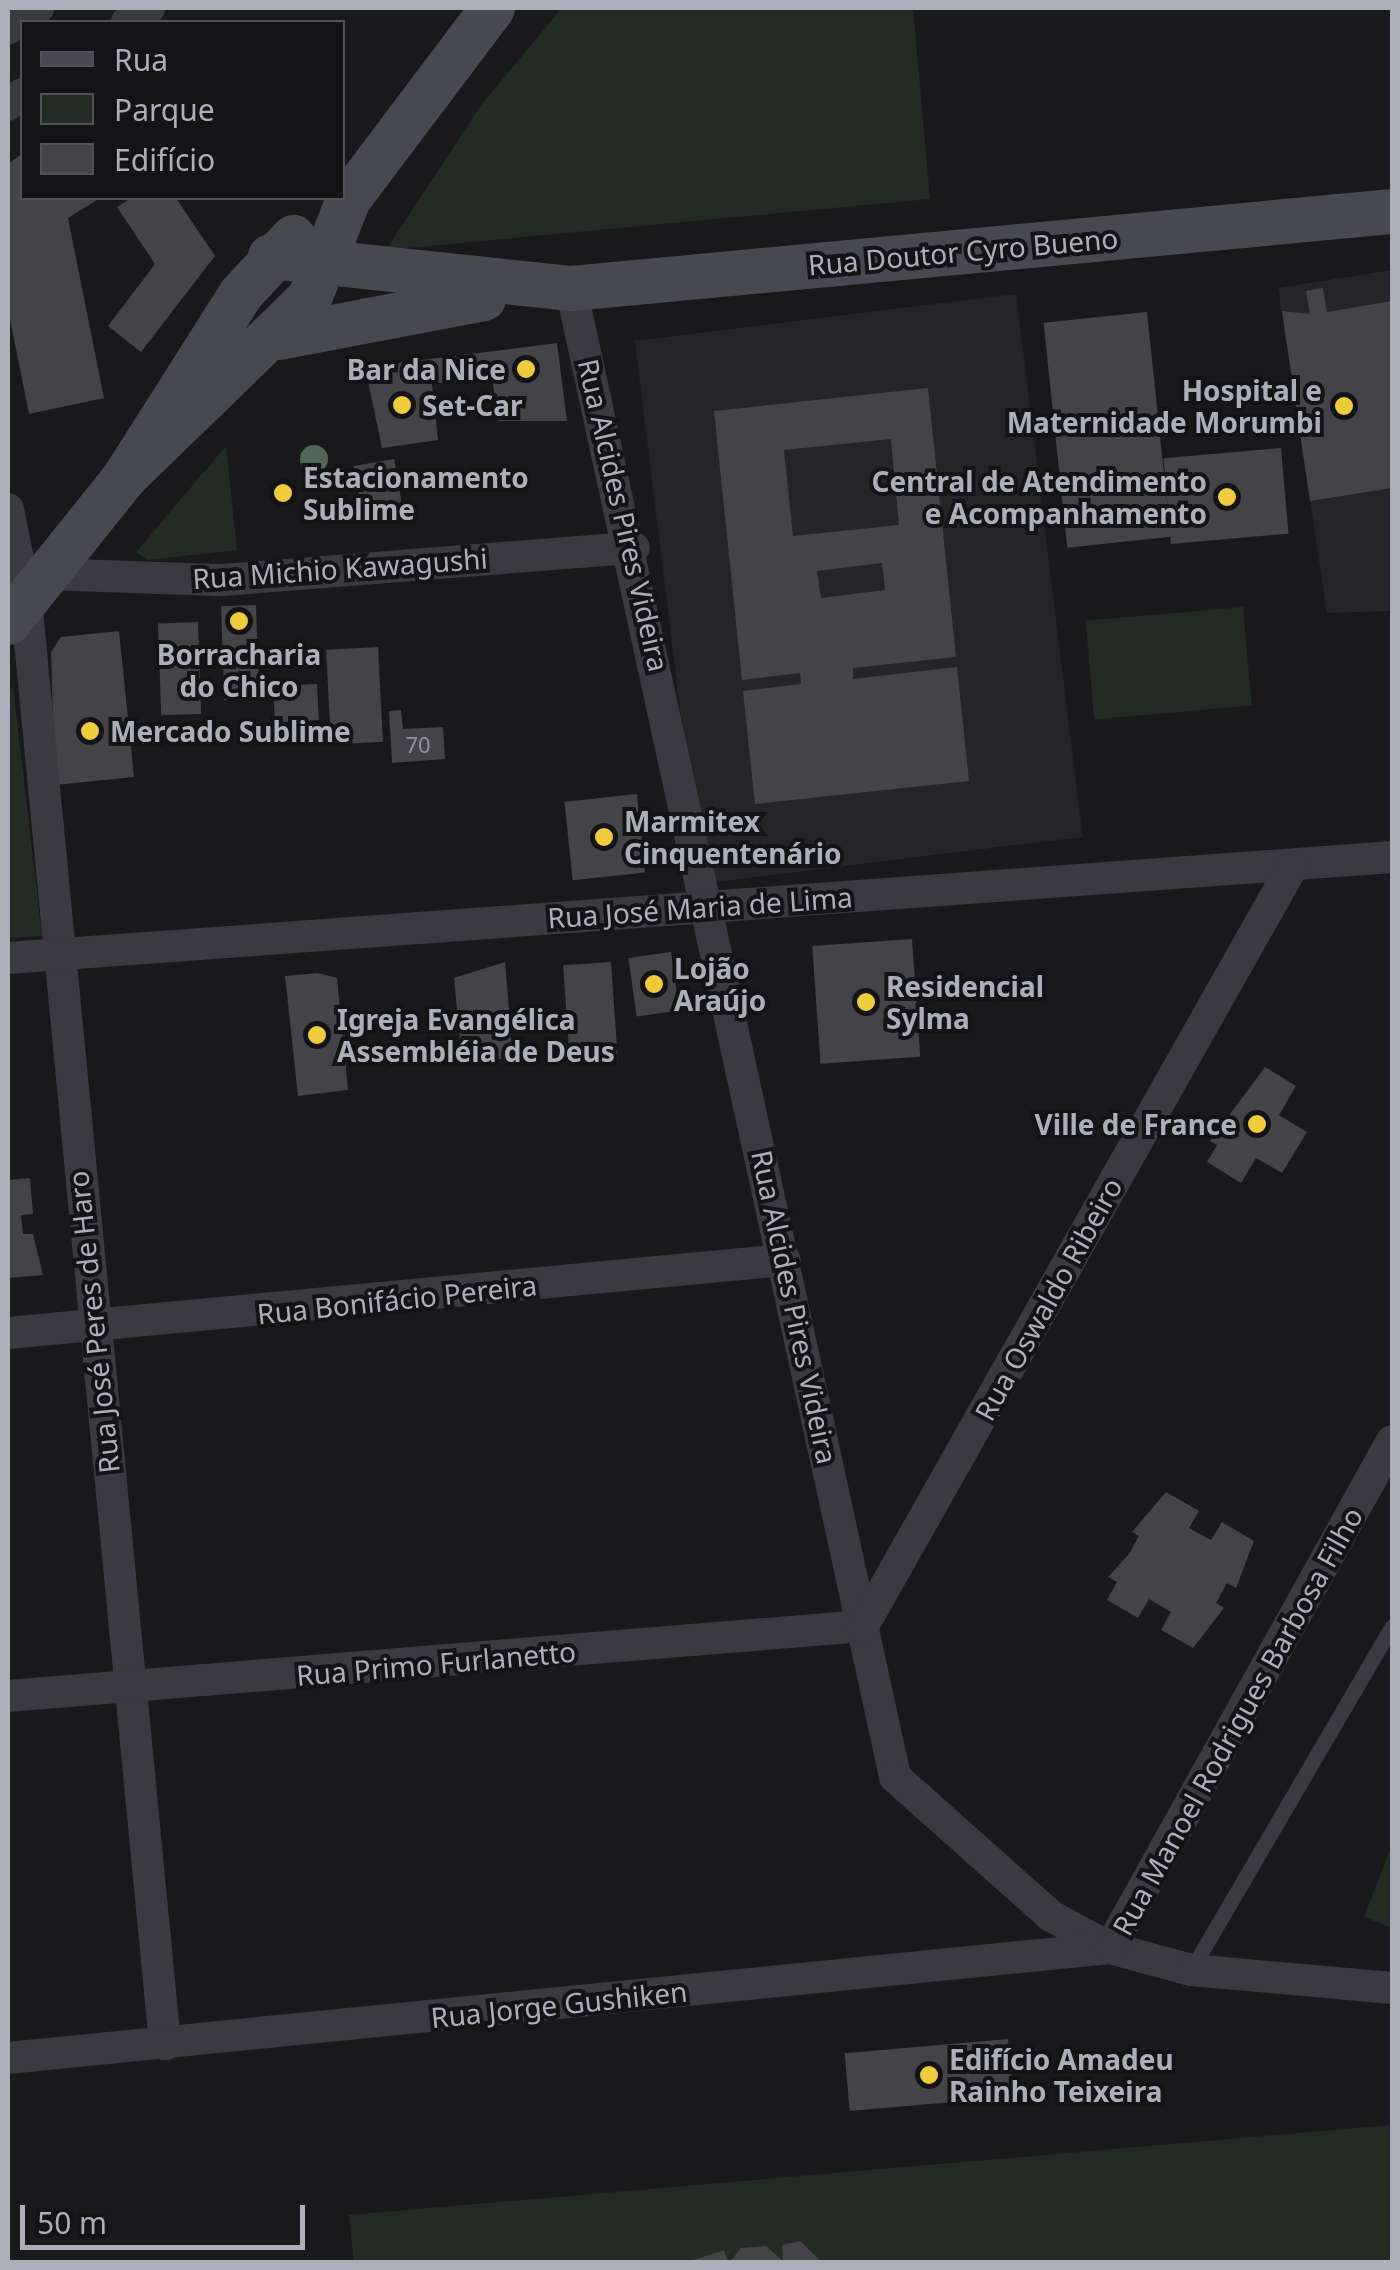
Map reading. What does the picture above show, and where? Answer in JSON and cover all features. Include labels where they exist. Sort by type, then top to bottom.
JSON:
[{"type":"street","points":[[124,478],[279,337],[323,266],[348,199],[492,8]]},
{"type":"street","points":[[26,599],[124,478],[240,294],[270,256],[348,199]]},
{"type":"street","name":"Rua Doutor Cyro Bueno","points":[[279,337],[553,288],[1392,212]]},
{"type":"street","name":"Rua Doutor Cyro Bueno","points":[[270,256],[323,266],[553,288]]},
{"type":"street","name":"Rua Alcides Pires Videira","points":[[553,288],[634,548],[895,1776],[1050,1916],[1110,1948],[1191,1970],[1392,1988]]},
{"type":"street","points":[[240,294],[254,320],[279,337]]},
{"type":"street","name":"Rua José Peres de Haro","points":[[8,509],[26,599],[56,957],[165,2044]]},
{"type":"street","name":"Rua Michio Kawagushi","points":[[26,599],[634,548]]},
{"type":"street","name":"Rua José Maria de Lima","points":[[8,958],[1392,857]]},
{"type":"street","name":"Rua Oswaldo Ribeiro","points":[[863,1626],[1292,867]]},
{"type":"street","name":"Rua Bonifácio Pereira","points":[[8,1333],[93,1329],[786,1260]]},
{"type":"street","name":"Rua Manoel Rodrigues Barbosa Filho","points":[[1110,1948],[1392,1441]]},
{"type":"street","name":"Rua Primo Furlanetto","points":[[8,1696],[131,1689],[863,1626]]},
{"type":"street","name":"Rua Jorge Gushiken","points":[[8,2058],[1110,1948]]},
{"type":"lane","points":[[1191,1970],[1392,1626]]},
{"type":"shaded area","name":"Hospital e Maternidade Morumbi","points":[[1392,270],[1392,611],[1327,613],[1278,288]]},
{"type":"shaded area","points":[[1016,294],[1083,837],[702,884],[635,341]]},
{"type":"green space","points":[[562,8],[913,8],[930,199],[386,250],[481,105]]},
{"type":"green space","points":[[226,446],[237,550],[147,560],[136,552]]},
{"type":"green space","points":[[1243,607],[1252,706],[1094,719],[1086,621]]},
{"type":"green space","points":[[13,686],[42,936],[8,938],[8,693]]},
{"type":"green space","points":[[1392,1844],[1392,1928],[1364,1917]]},
{"type":"green space","points":[[1392,2125],[1392,2262],[354,2262],[349,2215]]},
{"type":"building","points":[[20,155],[20,200],[97,200],[68,218],[104,398],[29,414],[8,309],[8,164]]},
{"type":"building","points":[[128,200],[177,200],[215,256],[141,352],[108,326],[155,264],[117,207]]},
{"type":"building","name":"Hospital e Maternidade Morumbi","points":[[1323,288],[1327,312],[1392,301],[1392,488],[1310,501],[1282,311],[1310,314],[1306,291]]},
{"type":"building","points":[[1147,312],[1171,537],[1067,548],[1044,323]]},
{"type":"building","points":[[557,343],[567,421],[498,421],[492,377],[432,384],[438,440],[382,448],[365,367]]},
{"type":"building","points":[[928,388],[956,657],[853,668],[853,679],[957,667],[969,781],[755,804],[743,691],[801,684],[800,673],[742,680],[714,411]],"holes":[[[891,439],[899,525],[793,536],[784,450]],[[882,563],[885,590],[821,598],[817,571]]]},
{"type":"building","name":"Central de Atendimento e Acompanhamento","points":[[1281,448],[1288,534],[1171,544],[1163,458]]},
{"type":"building","points":[[394,459],[403,509],[362,516],[354,466]]},
{"type":"building","points":[[256,605],[259,699],[224,700],[221,606]]},
{"type":"building","points":[[198,622],[201,714],[161,715],[158,623]]},
{"type":"building","name":"Mercado Sublime","points":[[119,631],[134,777],[55,785],[51,652],[61,637]]},
{"type":"building","points":[[378,647],[383,742],[331,745],[326,650]]},
{"type":"building","points":[[317,684],[319,720],[275,722],[273,686]]},
{"type":"building","points":[[401,710],[403,729],[443,727],[445,759],[392,763],[389,711]]},
{"type":"building","name":"Marmitex Cinquentenário","points":[[637,794],[645,873],[573,880],[564,802]]},
{"type":"building","name":"Residencial Sylma","points":[[912,939],[920,1057],[820,1064],[812,946]]},
{"type":"building","name":"Lojão Araújo","points":[[671,952],[679,1010],[637,1016],[628,958]]},
{"type":"building","points":[[505,962],[513,1058],[462,1062],[454,978]]},
{"type":"building","points":[[611,962],[618,1060],[570,1063],[563,965]]},
{"type":"building","name":"Igreja Evangélica Assembléia de Deus","points":[[318,973],[337,978],[348,1090],[298,1096],[285,976]]},
{"type":"building","name":"Ville de France","points":[[1265,1067],[1296,1086],[1279,1115],[1307,1132],[1282,1173],[1256,1158],[1241,1183],[1207,1162],[1217,1145],[1210,1141]]},
{"type":"building","points":[[30,1178],[33,1214],[21,1215],[23,1234],[33,1234],[43,1275],[8,1278],[8,1180]]},
{"type":"building","points":[[1166,1492],[1199,1511],[1189,1528],[1211,1540],[1222,1522],[1254,1541],[1236,1588],[1227,1583],[1216,1603],[1224,1608],[1193,1648],[1161,1630],[1171,1612],[1149,1599],[1138,1618],[1107,1600],[1117,1582],[1108,1577],[1139,1536],[1132,1532]]},
{"type":"building","name":"Edifício Amadeu Rainho Teixeira","points":[[1008,2039],[1013,2097],[850,2111],[845,2053]]},
{"type":"building","points":[[800,2241],[822,2262],[730,2262],[741,2248],[766,2246],[783,2261],[782,2245]]},
{"type":"building","points":[[724,2250],[728,2262],[687,2262]]},
{"type":"place","name":"Bar da Nice","points":[[526,369]]},
{"type":"place","name":"Set-Car","points":[[402,405]]},
{"type":"place","name":"Hospital e Maternidade Morumbi","points":[[1344,406]]},
{"type":"place","name":"Estacionamento Sublime","points":[[283,493]]},
{"type":"place","name":"Central de Atendimento e Acompanhamento","points":[[1227,497]]},
{"type":"place","name":"Borracharia do Chico","points":[[239,621]]},
{"type":"place","name":"Mercado Sublime","points":[[90,731]]},
{"type":"place","name":"Marmitex Cinquentenário","points":[[604,837]]},
{"type":"place","name":"Lojão Araújo","points":[[654,984]]},
{"type":"place","name":"Residencial Sylma","points":[[866,1002]]},
{"type":"place","name":"Igreja Evangélica Assembléia de Deus","points":[[317,1035]]},
{"type":"place","name":"Ville de France","points":[[1257,1124]]},
{"type":"place","name":"Edifício Amadeu Rainho Teixeira","points":[[929,2075]]}]
